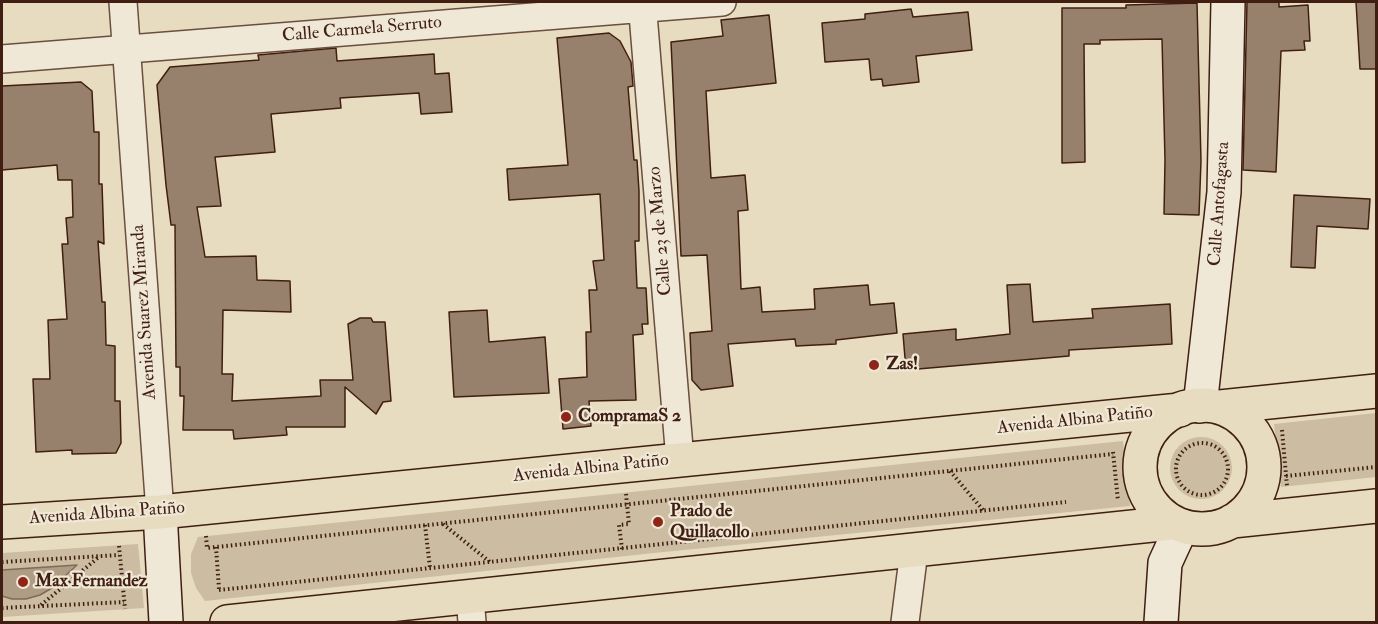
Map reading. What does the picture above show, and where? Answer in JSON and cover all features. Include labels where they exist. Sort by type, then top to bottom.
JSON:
[{"type":"main road","name":"Calle Antofagasta","points":[[1200,408],[1224,192],[1228,2]]},
{"type":"main road","name":"Avenida Albina Patiño","points":[[2,522],[160,512],[1377,391]]},
{"type":"main road","points":[[1176,525],[1157,510],[1146,493],[1140,473],[1141,453],[1149,435],[1162,419],[1200,408],[1242,418],[1254,431],[1263,450],[1265,471],[1260,491],[1249,508],[1232,521]]},
{"type":"main road","points":[[223,611],[471,610],[914,551],[1176,525],[1213,528],[1232,521],[1377,506]]},
{"type":"main road","name":"Avenida Suarez Miranda","points":[[160,512],[166,622]]},
{"type":"main road","points":[[1161,622],[1165,563],[1176,525]]},
{"type":"street","name":"Avenida Suarez Miranda","points":[[123,2],[160,512]]},
{"type":"street","name":"Calle Carmela Serruto","points":[[2,58],[642,4],[722,2]]},
{"type":"street","name":"Calle 23 de Marzo","points":[[642,4],[680,460]]},
{"type":"street","points":[[905,622],[914,551]]},
{"type":"path","points":[[1281,423],[1287,486]]},
{"type":"path","points":[[1112,442],[1118,507]]},
{"type":"path","points":[[1206,443],[1221,450],[1228,465],[1228,473],[1225,481],[1213,492],[1196,494],[1182,485],[1177,478],[1177,460],[1189,446],[1206,443]]},
{"type":"path","points":[[206,536],[207,548],[1113,454]]},
{"type":"path","points":[[1286,476],[1377,467]]},
{"type":"path","points":[[950,471],[983,510]]},
{"type":"path","points":[[622,556],[619,525],[629,524],[626,493]]},
{"type":"path","points":[[1106,498],[1117,497]]},
{"type":"path","points":[[219,590],[1072,501]]},
{"type":"path","points":[[442,524],[490,562]]},
{"type":"path","points":[[425,525],[430,568]]},
{"type":"path","points":[[119,546],[125,609]]},
{"type":"path","points":[[216,547],[223,611]]},
{"type":"path","points":[[2,562],[119,555]]},
{"type":"path","points":[[40,606],[100,556]]},
{"type":"path","points":[[2,608],[124,602]]},
{"type":"shaded area","points":[[1376,413],[1376,477],[1281,487],[1274,424]]},
{"type":"shaded area","points":[[1195,437],[1207,437],[1223,446],[1230,456],[1232,468],[1230,480],[1223,490],[1207,499],[1195,499],[1184,494],[1175,485],[1170,474],[1170,462],[1175,451],[1184,442]]},
{"type":"shaded area","name":"Prado de Quillacollo","points":[[1123,441],[1130,506],[654,553],[205,601],[196,588],[191,573],[191,554],[198,537]]},
{"type":"shaded area","points":[[138,544],[144,608],[2,617],[2,553]]},
{"type":"shaded area","points":[[77,565],[52,588],[40,595],[26,599],[2,596],[2,570]]},
{"type":"building","points":[[1247,2],[1279,2],[1279,7],[1308,5],[1310,41],[1304,41],[1305,50],[1281,51],[1276,172],[1243,170]]},
{"type":"building","points":[[1356,2],[1377,2],[1377,69],[1360,69]]},
{"type":"building","points":[[1197,3],[1201,161],[1199,215],[1164,214],[1162,39],[1100,40],[1100,44],[1084,44],[1085,162],[1062,163],[1062,8],[1126,8],[1126,5]]},
{"type":"building","points":[[911,9],[913,17],[968,12],[972,50],[916,56],[919,82],[883,86],[882,79],[871,80],[869,59],[825,62],[822,23],[865,19],[865,14]]},
{"type":"building","points":[[769,15],[776,83],[706,91],[711,178],[745,175],[748,210],[738,211],[741,289],[760,287],[762,312],[815,309],[814,289],[868,285],[870,305],[894,303],[897,333],[836,340],[836,344],[796,346],[795,339],[728,344],[733,386],[701,390],[692,380],[690,333],[712,331],[707,255],[681,256],[671,42],[723,36],[721,20]]},
{"type":"building","points":[[609,33],[620,41],[631,62],[633,86],[628,87],[639,191],[639,241],[635,241],[637,288],[646,288],[648,324],[642,324],[643,334],[633,335],[636,400],[589,401],[591,426],[563,429],[559,379],[587,377],[586,332],[591,332],[589,290],[597,290],[593,261],[604,260],[600,194],[509,200],[507,169],[568,165],[557,38]]},
{"type":"building","points":[[336,48],[337,61],[434,54],[435,74],[449,73],[452,112],[421,114],[419,93],[340,98],[341,108],[271,114],[275,152],[215,157],[221,206],[197,207],[205,257],[256,256],[257,280],[290,281],[291,312],[223,310],[222,374],[233,374],[232,401],[321,396],[320,380],[353,380],[348,324],[360,318],[371,318],[373,322],[385,322],[391,401],[383,402],[376,414],[345,387],[345,427],[286,427],[287,435],[234,439],[233,430],[183,430],[184,396],[180,396],[180,367],[176,367],[175,225],[171,225],[157,85],[170,67],[259,60],[258,55]]},
{"type":"building","points":[[81,82],[92,91],[94,132],[99,132],[99,184],[102,184],[104,244],[98,241],[102,302],[105,302],[106,345],[115,346],[115,401],[120,401],[121,443],[116,453],[72,454],[72,450],[36,452],[33,379],[50,379],[48,320],[67,319],[62,244],[68,244],[66,218],[73,217],[72,180],[58,180],[57,165],[2,170],[2,86]]},
{"type":"building","points":[[1294,195],[1370,199],[1368,229],[1317,226],[1315,268],[1291,267]]},
{"type":"building","points":[[1030,284],[1033,322],[1093,318],[1092,309],[1170,304],[1172,344],[1069,350],[1069,356],[906,370],[903,334],[956,329],[956,340],[1010,334],[1007,285]]},
{"type":"building","points":[[487,310],[489,342],[545,337],[549,393],[454,397],[449,312]]},
{"type":"place","name":"Zas!","points":[[874,365]]},
{"type":"place","name":"CompramaS 2","points":[[566,417]]},
{"type":"place","name":"Prado de Quillacollo","points":[[658,522]]},
{"type":"place","name":"Max Fernandez","points":[[23,582]]}]
